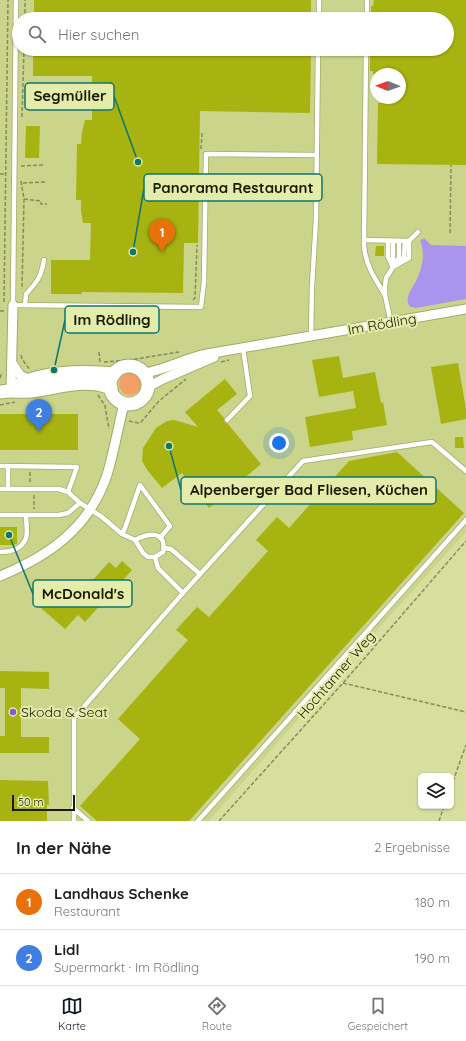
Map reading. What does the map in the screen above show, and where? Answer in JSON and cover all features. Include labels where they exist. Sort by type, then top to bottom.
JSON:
[{"type":"street","points":[[6,391],[12,362],[9,304]]},
{"type":"street","name":"Im Rödling","points":[[144,373],[198,356],[466,309]]},
{"type":"street","name":"Im Rödling","points":[[124,404],[134,404],[138,402],[145,396],[148,387],[227,351]]},
{"type":"street","points":[[12,362],[20,375],[31,377],[77,372],[114,374]]},
{"type":"street","points":[[0,576],[28,564],[51,550],[72,531],[90,509],[106,475],[124,404],[115,398],[110,388],[114,374],[123,367],[134,367],[144,373],[147,377],[148,387]]},
{"type":"street","points":[[6,391],[31,377]]},
{"type":"street","points":[[6,391],[32,391],[84,383],[97,384],[110,388]]},
{"type":"lane","points":[[16,0],[16,12]]},
{"type":"lane","points":[[319,0],[319,12]]},
{"type":"lane","points":[[366,12],[367,0]]},
{"type":"lane","points":[[15,56],[9,304],[201,307],[204,282],[206,154],[317,155]]},
{"type":"lane","points":[[311,336],[316,219],[318,56]]},
{"type":"lane","points":[[366,56],[364,240],[366,259],[376,280],[385,294]]},
{"type":"lane","points":[[364,240],[407,241],[418,232]]},
{"type":"lane","points":[[388,241],[388,257],[393,267]]},
{"type":"lane","points":[[393,241],[393,267]]},
{"type":"lane","points":[[391,322],[385,294],[386,278],[399,257],[399,241]]},
{"type":"lane","points":[[393,267],[409,258],[407,241]]},
{"type":"lane","points":[[26,305],[26,294],[42,274],[44,260]]},
{"type":"lane","points":[[376,280],[386,278]]},
{"type":"lane","points":[[227,420],[250,396],[244,348]]},
{"type":"lane","points":[[74,821],[74,718],[200,574],[303,461],[432,442],[466,471]]},
{"type":"lane","points":[[0,466],[77,467],[68,492]]},
{"type":"lane","points":[[8,466],[8,489]]},
{"type":"lane","points":[[122,534],[140,485],[170,526],[160,538]]},
{"type":"lane","points":[[0,489],[59,489],[68,492],[80,503],[102,517],[122,534],[134,540],[143,553],[148,557],[155,557],[163,552],[164,543],[160,538],[152,534],[145,535],[134,540]]},
{"type":"lane","points":[[0,515],[59,515],[68,513],[80,503]]},
{"type":"lane","points":[[0,552],[11,552],[21,545],[26,538],[26,515]]},
{"type":"lane","points":[[198,821],[466,520]]},
{"type":"lane","points":[[164,548],[171,549],[200,574]]},
{"type":"lane","points":[[155,557],[158,568],[184,593]]},
{"type":"lane","points":[[73,808],[88,821]]},
{"type":"path","points":[[8,0],[9,304]]},
{"type":"path","points":[[25,0],[25,12]]},
{"type":"path","points":[[22,119],[24,56]]},
{"type":"path","points":[[201,148],[202,133]]},
{"type":"path","points":[[21,166],[44,165]]},
{"type":"path","points":[[450,233],[451,165]]},
{"type":"path","points":[[21,178],[24,199],[22,294],[26,294]]},
{"type":"path","points":[[22,183],[45,182]]},
{"type":"path","points":[[24,199],[41,201],[41,204],[47,204]]},
{"type":"path","points":[[190,302],[195,298],[197,243]]},
{"type":"path","points":[[99,352],[100,362],[130,360],[182,352]]},
{"type":"path","points":[[21,355],[30,369],[31,377]]},
{"type":"path","points":[[0,378],[2,368]]},
{"type":"path","points":[[138,423],[142,422],[151,409],[167,394],[191,376]]},
{"type":"path","points":[[96,393],[105,406],[109,431]]},
{"type":"path","points":[[0,405],[19,402]]},
{"type":"path","points":[[30,466],[34,515]]},
{"type":"path","name":"Hochtanner Weg","points":[[219,821],[343,683],[466,541]]},
{"type":"path","points":[[343,683],[466,712]]},
{"type":"path","points":[[454,779],[466,745]]},
{"type":"path","points":[[439,821],[443,809]]},
{"type":"shaded area","points":[[0,0],[466,0],[466,532],[357,652],[209,821],[0,821]]},
{"type":"shaded area","points":[[424,238],[431,245],[466,246],[466,299],[416,308],[411,307],[408,304],[409,295],[421,266],[423,251],[420,241]]},
{"type":"shaded area","points":[[130,373],[134,374],[140,380],[140,388],[134,394],[130,395],[126,394],[120,388],[119,384],[120,380],[126,374]]},
{"type":"building","points":[[34,0],[311,0],[311,12],[34,12]]},
{"type":"building","points":[[374,0],[466,0],[466,165],[377,164],[378,104],[406,104],[406,68],[370,68],[370,56],[454,56],[454,12],[371,12],[371,6],[373,6]]},
{"type":"building","points":[[33,56],[311,56],[310,113],[200,111],[198,243],[184,243],[183,293],[82,292],[82,294],[51,294],[51,260],[90,260],[91,223],[83,223],[81,200],[76,200],[77,144],[81,144],[85,120],[92,120],[92,76],[33,76]]},
{"type":"building","points":[[26,126],[40,126],[39,158],[25,158]]},
{"type":"building","points":[[376,246],[384,246],[384,256],[375,256]]},
{"type":"building","points":[[339,356],[343,378],[375,372],[387,425],[352,431],[353,440],[310,447],[305,417],[356,408],[353,391],[319,397],[312,360]]},
{"type":"building","points":[[458,363],[466,409],[466,419],[441,424],[431,367]]},
{"type":"building","points":[[225,379],[237,394],[217,410],[224,418],[224,422],[228,424],[261,464],[236,485],[237,486],[209,508],[182,473],[162,488],[142,461],[143,448],[156,428],[167,421],[174,420],[198,427],[185,412]]},
{"type":"building","points":[[0,414],[78,414],[78,450],[0,450]]},
{"type":"building","points":[[455,437],[463,437],[464,448],[455,448]]},
{"type":"building","points":[[397,452],[464,513],[189,821],[97,821],[80,806],[140,739],[118,719],[188,640],[176,630],[197,607],[209,617],[268,551],[256,540],[277,517],[289,528],[349,461]]},
{"type":"building","points":[[0,527],[17,527],[17,544],[0,545]]},
{"type":"building","points":[[122,561],[132,570],[85,622],[78,615],[65,629],[41,608],[62,584],[77,598],[109,562],[116,568]]},
{"type":"building","name":"Skoda & Seat","points":[[0,671],[49,672],[49,689],[21,688],[21,737],[49,737],[49,753],[0,753],[0,736],[5,736],[5,688],[0,688]]},
{"type":"building","points":[[0,780],[48,781],[49,805],[47,805],[47,821],[0,821]]},
{"type":"place","name":"Segmüller","points":[[138,162]]},
{"type":"place","name":"Panorama Restaurant","points":[[133,252]]},
{"type":"place","name":"Landhaus Schenke","points":[[162,252]]},
{"type":"place","name":"Im Rödling","points":[[54,370]]},
{"type":"place","name":"Lidl","points":[[39,432]]},
{"type":"place","name":"Alpenberger Bad Fliesen, Küchen","points":[[169,446]]},
{"type":"place","name":"McDonald's","points":[[9,535]]},
{"type":"place","name":"Skoda & Seat","points":[[13,712]]}]
